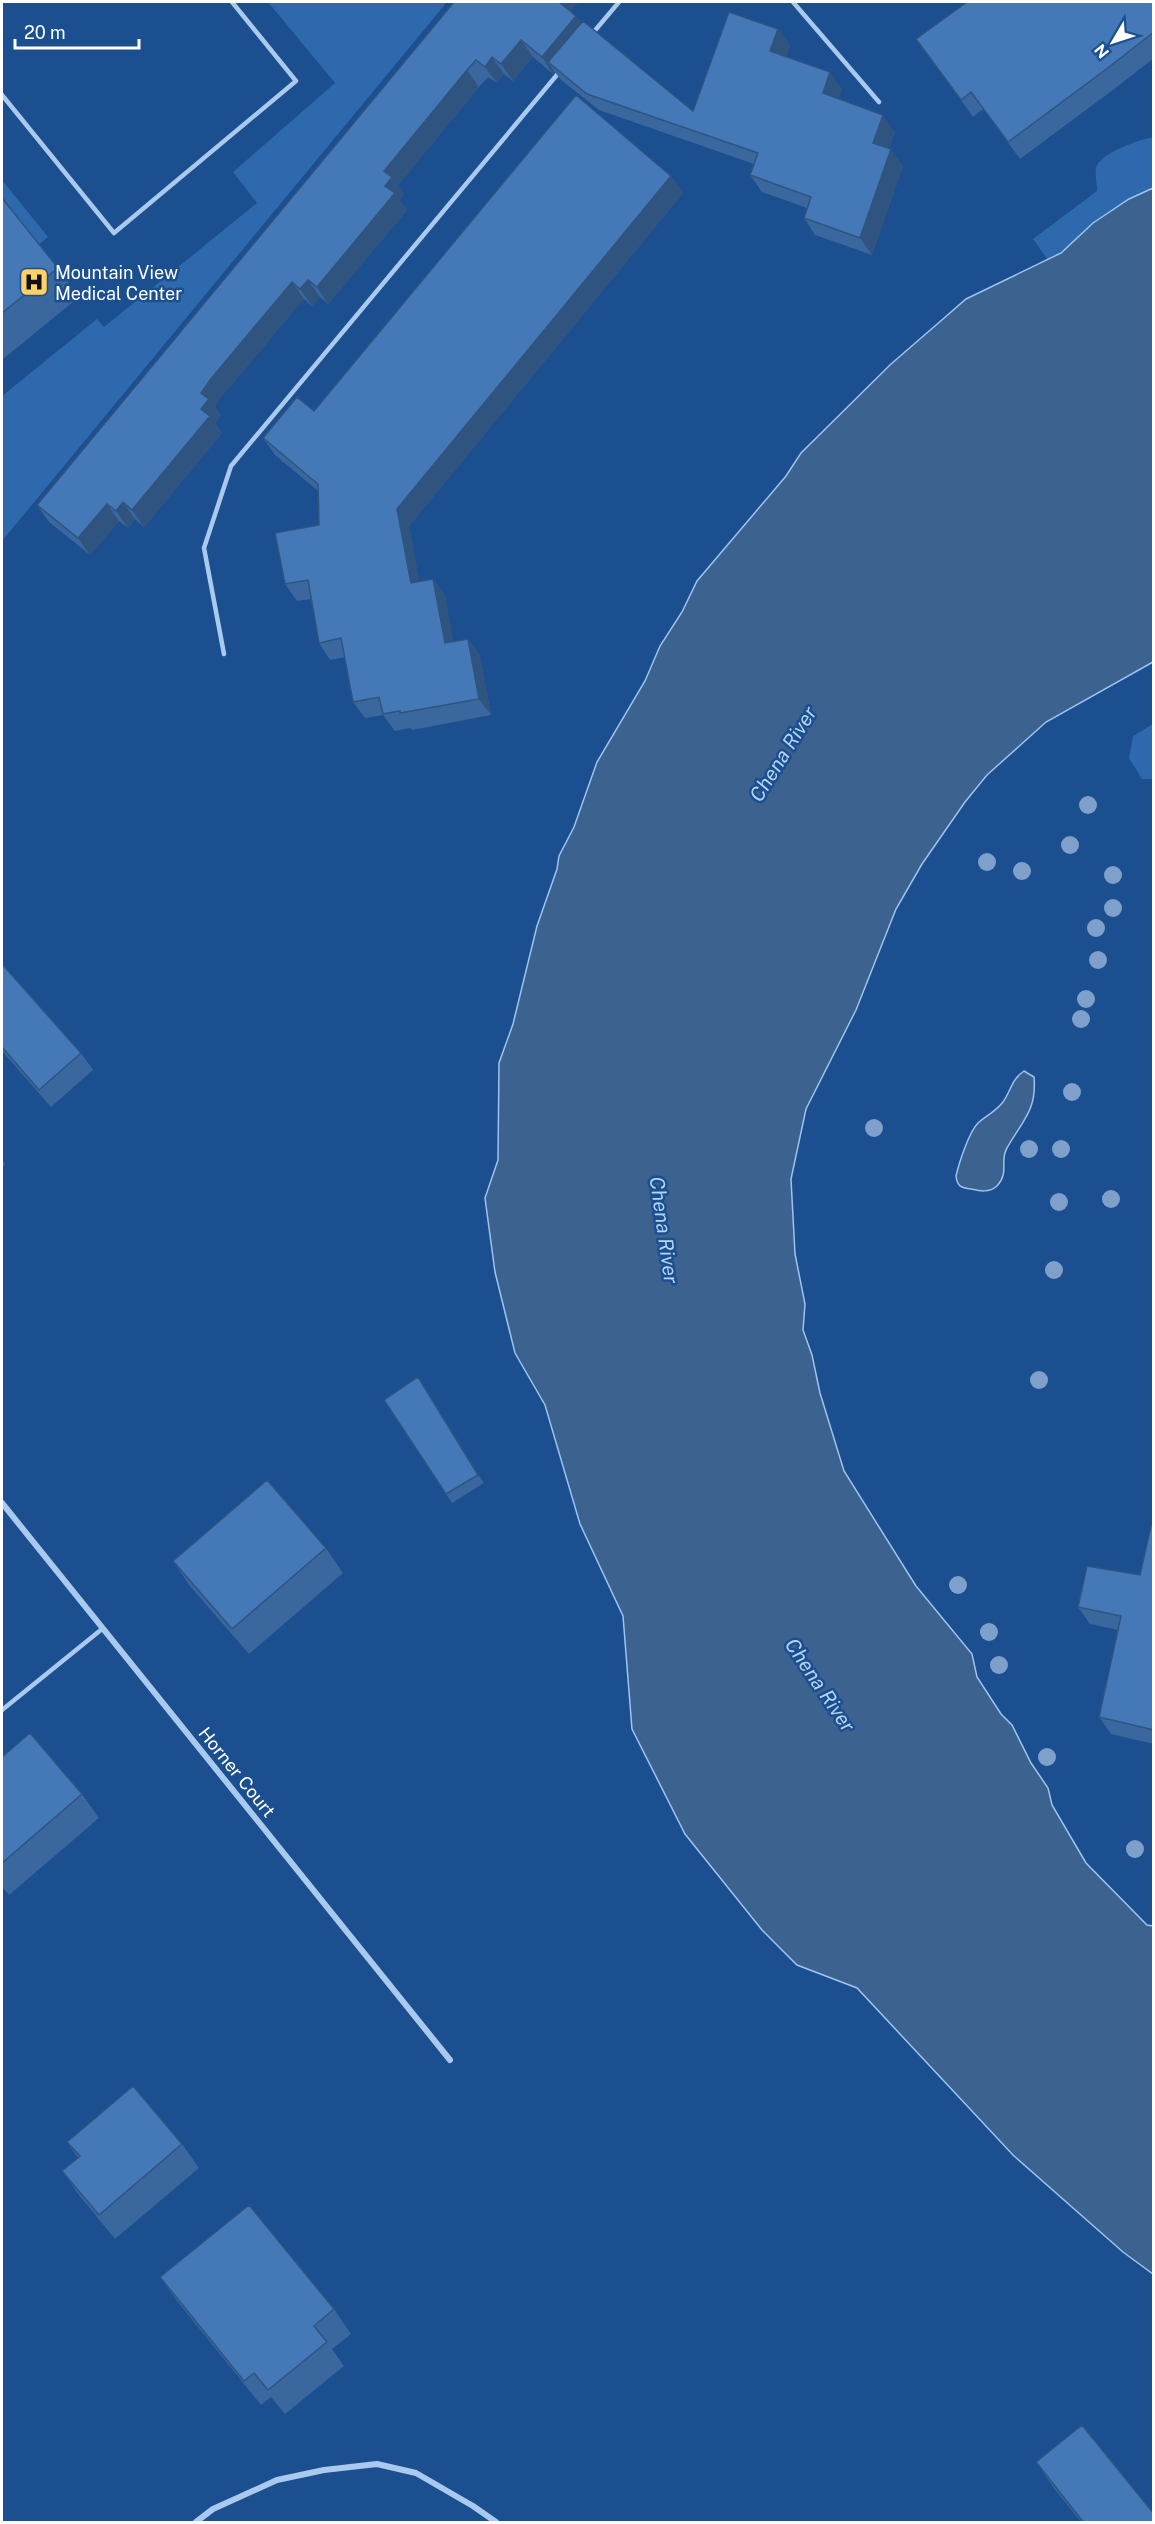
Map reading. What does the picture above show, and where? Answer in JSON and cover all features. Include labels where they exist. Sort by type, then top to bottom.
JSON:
[{"type":"street","name":"Horner Court","points":[[2,1503],[450,2060]]},
{"type":"street","points":[[196,2523],[213,2509],[277,2480],[324,2470],[377,2464],[416,2473],[473,2506],[496,2523]]},
{"type":"lane","points":[[2,95],[114,233],[296,81],[232,2]]},
{"type":"lane","points":[[588,38],[619,2]]},
{"type":"lane","points":[[793,2],[879,102]]},
{"type":"lane","points":[[224,654],[204,548],[231,466],[566,65]]},
{"type":"lane","points":[[2,1710],[102,1629]]},
{"type":"shaded area","points":[[268,2],[447,2],[2,541],[2,396],[97,319],[104,327],[257,203],[233,172],[335,83]]},
{"type":"shaded area","points":[[1153,137],[1153,188],[1106,213],[1048,260],[1033,239],[1097,191],[1096,168],[1099,162],[1112,152]]},
{"type":"shaded area","points":[[2,180],[48,237],[37,246],[2,202]]},
{"type":"shaded area","points":[[1153,724],[1153,779],[1142,779],[1129,758],[1133,736]]},
{"type":"water","name":"Chena River","points":[[1153,188],[1153,662],[1046,722],[987,775],[965,802],[922,864],[896,909],[856,1010],[806,1109],[791,1179],[795,1254],[805,1304],[803,1330],[844,1471],[916,1586],[972,1654],[977,1677],[1001,1714],[1012,1725],[1031,1763],[1048,1788],[1052,1805],[1086,1863],[1147,1925],[1153,1926],[1153,2274],[1123,2252],[1013,2155],[857,1988],[797,1965],[762,1930],[685,1834],[632,1729],[623,1616],[580,1524],[545,1405],[515,1353],[495,1272],[485,1198],[498,1160],[499,1063],[513,1024],[537,926],[557,869],[559,856],[574,827],[597,762],[645,681],[660,646],[682,612],[697,581],[786,476],[801,453],[891,364],[966,299],[1061,253],[1093,223],[1129,199]]},
{"type":"water","points":[[1024,1071],[1034,1077],[1033,1099],[1027,1115],[1005,1153],[1001,1181],[988,1191],[962,1187],[957,1182],[956,1176],[971,1133],[978,1123],[1003,1102],[1014,1082]]},
{"type":"building","points":[[454,2],[559,2],[576,16],[542,57],[521,40],[501,64],[492,57],[485,67],[476,60],[384,171],[392,177],[385,186],[395,193],[317,287],[308,280],[300,289],[292,282],[210,380],[201,393],[209,399],[201,409],[210,416],[132,510],[123,502],[116,511],[107,504],[78,538],[37,505]]},
{"type":"building","points":[[967,2],[1154,2],[1154,32],[1008,142],[971,92],[961,100],[916,39]]},
{"type":"building","points":[[729,12],[778,29],[770,51],[830,72],[823,93],[883,115],[873,143],[891,149],[860,238],[804,218],[811,197],[750,175],[758,153],[587,94],[548,62],[583,21],[693,111]]},
{"type":"building","points":[[576,95],[671,176],[397,509],[411,583],[433,579],[445,643],[468,639],[479,699],[383,714],[379,697],[353,702],[341,638],[319,643],[308,580],[285,584],[275,533],[319,525],[318,484],[263,438],[297,397],[314,411]]},
{"type":"building","points":[[2,198],[58,268],[2,313]]},
{"type":"building","points":[[2,964],[81,1053],[39,1090],[2,1047]]},
{"type":"building","points":[[418,1377],[478,1475],[446,1494],[384,1400]]},
{"type":"building","points":[[267,1480],[326,1548],[232,1629],[173,1561]]},
{"type":"building","points":[[1154,1513],[1154,1730],[1099,1717],[1121,1616],[1078,1607],[1087,1566],[1140,1575]]},
{"type":"building","points":[[30,1733],[82,1794],[2,1863],[2,1757]]},
{"type":"building","points":[[133,2086],[182,2144],[99,2215],[62,2171],[80,2156],[67,2142]]},
{"type":"building","points":[[249,2205],[334,2309],[314,2326],[327,2342],[268,2390],[254,2373],[244,2381],[160,2277]]},
{"type":"building","points":[[1082,2425],[1154,2514],[1154,2523],[1084,2523],[1036,2462]]},
{"type":"place","name":"Mountain View Medical Center","points":[[34,282]]}]
